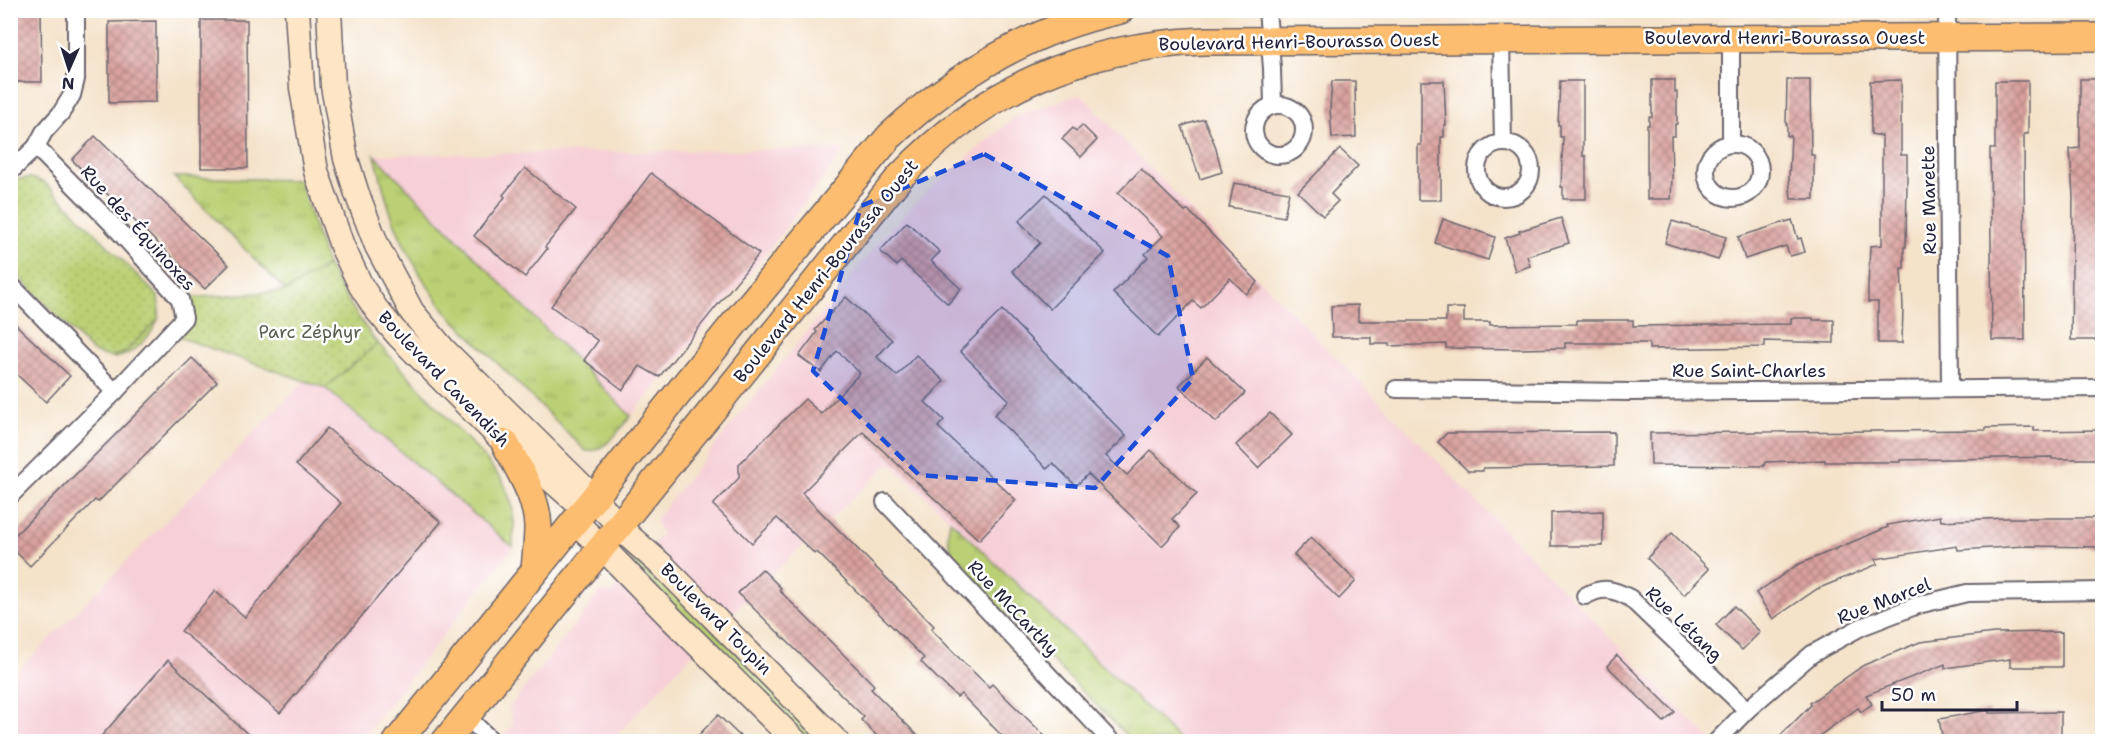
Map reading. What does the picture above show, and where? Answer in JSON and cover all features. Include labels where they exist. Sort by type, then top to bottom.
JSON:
[{"type":"main road","name":"Boulevard Cavendish","points":[[297,10],[300,68],[308,132],[322,190],[348,261],[367,295],[387,322],[505,443],[538,468],[584,509]]},
{"type":"main road","name":"Boulevard Cavendish","points":[[329,10],[331,71],[342,143],[367,222],[395,283],[412,312],[584,509]]},
{"type":"main road","name":"Boulevard Henri-Bourassa Ouest","points":[[397,741],[889,137],[917,111],[973,70],[1019,44],[1054,29],[1120,10]]},
{"type":"main road","name":"Boulevard Henri-Bourassa Ouest","points":[[445,741],[888,192],[916,161],[959,123],[1019,86],[1051,72],[1088,59],[1163,44],[1270,40],[2103,37]]},
{"type":"main road","points":[[505,443],[526,483],[536,512],[538,536],[535,570]]},
{"type":"main road","name":"Boulevard Toupin","points":[[584,509],[619,525],[664,567],[837,741]]},
{"type":"main road","name":"Boulevard Toupin","points":[[584,509],[602,547],[796,741]]},
{"type":"street","points":[[10,172],[36,147],[44,132],[65,107],[74,90],[76,10]]},
{"type":"street","points":[[1267,10],[1273,105]]},
{"type":"street","name":"Rue Marette","points":[[1947,10],[1950,389]]},
{"type":"street","points":[[1501,39],[1503,143]]},
{"type":"street","points":[[1731,39],[1731,144]]},
{"type":"street","name":"Rue des Équinoxes","points":[[10,496],[115,392],[184,318],[180,299],[113,225],[36,147]]},
{"type":"street","points":[[10,284],[115,392]]},
{"type":"street","name":"Rue Saint-Charles","points":[[1396,389],[1642,392],[2103,388]]},
{"type":"street","name":"Rue McCarthy","points":[[885,502],[1112,741]]},
{"type":"street","name":"Rue Létang","points":[[1585,596],[1606,588],[1630,598],[1747,710]]},
{"type":"street","name":"Rue Marcel","points":[[1716,741],[1747,710],[1812,654],[1861,627],[1918,605],[1967,593],[2102,592]]},
{"type":"street","points":[[466,716],[493,741]]},
{"type":"highlighted area","points":[[984,154],[1168,256],[1193,379],[1095,488],[919,475],[813,371],[861,206]]},
{"type":"shaded area","points":[[1081,94],[1144,162],[1712,741],[1181,741],[890,463],[719,625],[611,741],[497,742],[513,725],[509,708],[600,592],[612,593],[662,534],[655,520],[878,243],[922,196],[1016,116]]},
{"type":"shaded area","points":[[845,149],[766,254],[631,416],[375,155]]},
{"type":"shaded area","points":[[305,381],[325,388],[513,547],[360,741],[11,742],[11,678]]},
{"type":"green space","points":[[375,155],[631,416],[606,444],[586,451],[447,313],[422,278],[402,240],[384,191]]},
{"type":"green space","points":[[174,177],[299,180],[327,265],[286,291]]},
{"type":"green space","points":[[31,178],[45,183],[158,296],[158,320],[124,353],[110,357],[93,352],[11,269],[11,186],[18,179]]},
{"type":"green space","name":"Parc Zéphyr","points":[[327,265],[377,344],[325,388],[181,338],[187,298],[286,291]]},
{"type":"green space","points":[[140,310],[159,313],[154,328],[136,348],[114,358],[110,340]]},
{"type":"green space","points":[[376,341],[481,454],[503,481],[512,505],[513,547],[325,388]]},
{"type":"green space","points":[[950,520],[1181,741],[1132,741],[957,565],[949,543]]},
{"type":"green space","points":[[627,552],[634,554],[828,741],[805,741],[626,557]]},
{"type":"building","points":[[10,10],[41,10],[42,82],[10,82]]},
{"type":"building","points":[[201,20],[247,20],[248,168],[201,168]]},
{"type":"building","points":[[156,21],[156,102],[109,103],[109,22]]},
{"type":"building","points":[[2080,79],[2103,79],[2103,340],[2071,340],[2073,197],[2070,149],[2080,148]]},
{"type":"building","points":[[1652,80],[1675,80],[1675,92],[1677,92],[1677,124],[1675,124],[1675,136],[1671,136],[1671,199],[1647,199],[1647,125],[1649,125],[1649,117],[1652,117]]},
{"type":"building","points":[[1787,80],[1810,80],[1814,199],[1791,199],[1789,177],[1791,136],[1787,136],[1786,124]]},
{"type":"building","points":[[1901,80],[1901,155],[1907,155],[1906,247],[1904,247],[1904,268],[1901,268],[1902,343],[1878,343],[1878,302],[1868,302],[1868,287],[1870,246],[1882,245],[1882,136],[1871,134],[1870,81]]},
{"type":"building","points":[[1332,81],[1355,81],[1356,137],[1332,138],[1330,109]]},
{"type":"building","points":[[1421,81],[1444,81],[1446,125],[1444,125],[1444,137],[1441,137],[1441,200],[1418,200]]},
{"type":"building","points":[[1560,81],[1583,81],[1583,156],[1586,156],[1586,199],[1563,199],[1563,187],[1561,187],[1563,137],[1560,137],[1560,125],[1558,125]]},
{"type":"building","points":[[1995,81],[2028,81],[2028,134],[2024,134],[2025,340],[1992,340],[1990,149],[1995,149]]},
{"type":"building","points":[[1204,119],[1215,145],[1222,172],[1200,179],[1182,126]]},
{"type":"building","points":[[1082,125],[1097,140],[1081,157],[1062,139],[1073,128],[1076,131]]},
{"type":"building","points":[[95,136],[229,265],[205,289],[72,160]]},
{"type":"building","points":[[1340,149],[1358,166],[1331,194],[1338,201],[1323,216],[1298,192]]},
{"type":"building","points":[[525,168],[576,209],[545,247],[547,249],[525,277],[474,236]]},
{"type":"building","points":[[1141,169],[1185,212],[1188,210],[1258,282],[1246,294],[1230,278],[1201,308],[1193,301],[1158,337],[1113,293],[1148,257],[1145,254],[1163,236],[1118,193]]},
{"type":"building","points":[[651,173],[759,254],[659,377],[640,366],[623,390],[584,360],[598,341],[551,306]]},
{"type":"building","points":[[1234,183],[1289,192],[1284,217],[1229,207]]},
{"type":"building","points":[[1046,194],[1105,253],[1050,309],[1012,271],[1040,243],[1019,221]]},
{"type":"building","points":[[1561,218],[1569,243],[1527,256],[1530,266],[1515,271],[1505,238],[1520,233],[1519,231]]},
{"type":"building","points":[[1443,219],[1495,237],[1488,260],[1435,243]]},
{"type":"building","points":[[1792,220],[1805,252],[1790,256],[1786,246],[1745,259],[1738,237]]},
{"type":"building","points":[[1672,221],[1726,237],[1718,260],[1665,243]]},
{"type":"building","points":[[907,222],[940,252],[931,261],[961,289],[948,304],[901,261],[897,266],[880,251]]},
{"type":"building","points":[[846,297],[892,340],[877,357],[897,376],[916,355],[944,381],[925,402],[944,420],[938,427],[1016,500],[979,540],[863,432],[802,493],[934,626],[931,629],[960,659],[989,687],[992,684],[1050,741],[1007,741],[961,694],[957,697],[939,680],[921,662],[924,658],[817,552],[815,554],[777,518],[752,543],[713,505],[739,478],[739,464],[805,399],[821,414],[860,373],[837,351],[821,372],[799,356],[817,332],[815,330]]},
{"type":"building","points":[[1358,305],[1358,321],[1446,321],[1446,308],[1464,308],[1464,322],[1490,322],[1490,325],[1577,324],[1577,320],[1633,320],[1633,326],[1791,324],[1791,318],[1813,318],[1813,320],[1834,320],[1834,343],[1765,341],[1765,347],[1649,349],[1649,343],[1565,343],[1565,348],[1520,349],[1446,348],[1446,344],[1389,346],[1389,344],[1371,344],[1371,337],[1332,337],[1331,306]]},
{"type":"building","points":[[1002,310],[1126,436],[1106,456],[1127,475],[1151,450],[1197,494],[1172,519],[1180,527],[1162,546],[1088,474],[1076,486],[1053,463],[1047,469],[994,415],[1009,400],[960,351]]},
{"type":"building","points":[[10,319],[70,376],[46,402],[10,368]]},
{"type":"building","points":[[1207,357],[1245,393],[1216,422],[1179,386]]},
{"type":"building","points":[[192,358],[217,382],[98,502],[95,500],[30,566],[10,546],[10,540]]},
{"type":"building","points":[[1270,413],[1292,435],[1258,468],[1236,445]]},
{"type":"building","points":[[2034,427],[2034,431],[2102,430],[2102,459],[2052,459],[2052,457],[1900,460],[1900,462],[1825,462],[1825,460],[1765,462],[1764,466],[1651,465],[1650,433],[1986,430],[1986,428]]},
{"type":"building","points":[[327,428],[441,522],[280,713],[181,631],[215,591],[245,617],[341,503],[296,465]]},
{"type":"building","points":[[1614,432],[1614,466],[1483,468],[1483,471],[1468,471],[1438,442],[1447,433]]},
{"type":"building","points":[[1603,511],[1603,546],[1551,546],[1551,513]]},
{"type":"building","points":[[1940,516],[1941,521],[2103,518],[2103,547],[2025,546],[1958,550],[1957,546],[1875,559],[1878,564],[1817,589],[1773,619],[1756,593],[1797,565],[1888,527],[1887,525]]},
{"type":"building","points":[[1672,533],[1709,569],[1684,595],[1647,558]]},
{"type":"building","points":[[1311,537],[1356,581],[1339,599],[1294,555]]},
{"type":"building","points":[[762,569],[781,588],[779,590],[874,685],[871,689],[923,741],[882,741],[861,720],[864,717],[738,593]]},
{"type":"building","points":[[1734,606],[1760,632],[1742,650],[1716,625]]},
{"type":"building","points":[[2062,632],[2062,667],[2010,667],[2010,659],[1945,668],[1945,664],[1866,695],[1872,704],[1861,712],[1858,708],[1812,741],[1775,741],[1811,705],[1810,703],[1864,665],[1920,642],[1994,633]]},
{"type":"building","points":[[1617,655],[1675,712],[1664,722],[1607,666]]},
{"type":"building","points":[[168,660],[255,741],[97,741]]},
{"type":"building","points":[[1988,710],[1989,713],[2061,712],[2061,741],[1943,741],[1939,719]]},
{"type":"building","points":[[718,715],[745,741],[693,741]]}]
